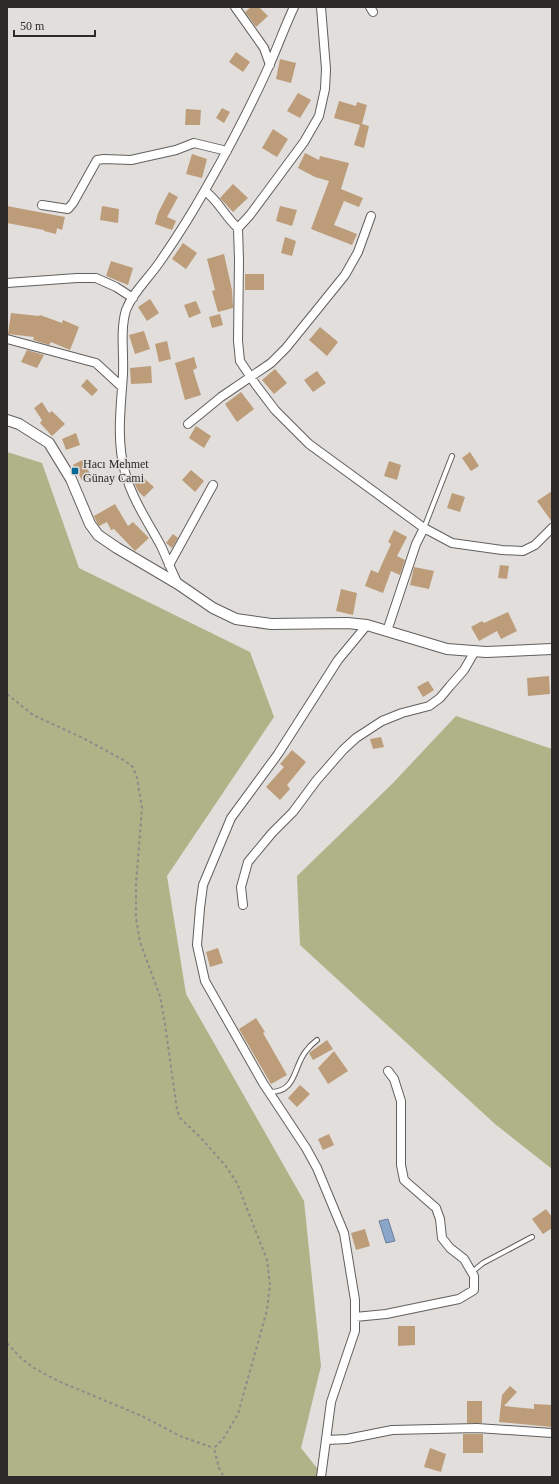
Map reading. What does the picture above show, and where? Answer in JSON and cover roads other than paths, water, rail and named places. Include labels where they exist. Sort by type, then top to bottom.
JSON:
[{"type":"street","points":[[235,7],[264,48],[270,65]]},
{"type":"street","points":[[178,584],[161,547],[142,514],[124,472],[120,448],[120,418],[123,373],[122,333],[126,310],[135,293],[158,264],[205,192],[270,65],[294,7]]},
{"type":"street","points":[[321,7],[326,69],[325,89],[319,116],[304,142],[250,216],[238,228],[238,342],[240,361],[250,377],[276,410],[309,444],[424,528],[452,543],[502,550],[523,551],[535,545],[552,528]]},
{"type":"street","points":[[42,205],[68,209],[73,203],[97,160],[104,158],[131,160],[176,150],[194,143],[227,151]]},
{"type":"street","points":[[205,192],[213,197],[231,222],[238,228]]},
{"type":"street","points":[[188,424],[221,397],[271,363],[286,348],[345,275],[358,252],[370,216]]},
{"type":"street","points":[[7,283],[96,278],[116,287],[133,298]]},
{"type":"street","points":[[7,339],[96,363],[122,387]]},
{"type":"street","points":[[7,420],[19,424],[49,443],[71,479],[90,524],[98,535],[178,584],[213,608],[236,619],[271,624],[347,623],[367,625],[447,649],[475,651],[552,649]]},
{"type":"street","points":[[169,565],[213,485]]},
{"type":"street","points":[[387,631],[416,544],[424,528]]},
{"type":"street","points":[[321,1477],[331,1402],[355,1331],[356,1300],[344,1233],[317,1168],[306,1148],[270,1092],[205,981],[197,945],[203,886],[231,818],[278,754],[338,660],[367,625]]},
{"type":"street","points":[[243,905],[241,887],[248,862],[272,833],[293,812],[316,781],[343,750],[356,738],[382,721],[402,713],[429,706],[440,698],[464,670],[475,651]]},
{"type":"street","points":[[355,1317],[386,1314],[459,1299],[474,1290],[474,1276],[472,1272],[464,1259],[450,1248],[442,1238],[440,1219],[436,1208],[404,1180],[400,1165],[402,1101],[394,1079],[388,1071]]},
{"type":"street","points":[[327,1440],[347,1440],[392,1430],[477,1428],[552,1433]]},
{"type":"lane","points":[[424,528],[452,456]]},
{"type":"lane","points":[[270,1092],[278,1092],[286,1089],[305,1051],[317,1040]]},
{"type":"lane","points":[[472,1272],[483,1263],[532,1237]]},
{"type":"water","points":[[388,1219],[395,1241],[386,1243],[379,1221]]},
{"type":"place","name":"Hacı Mehmet Günay Cami","points":[[75,471]]}]
